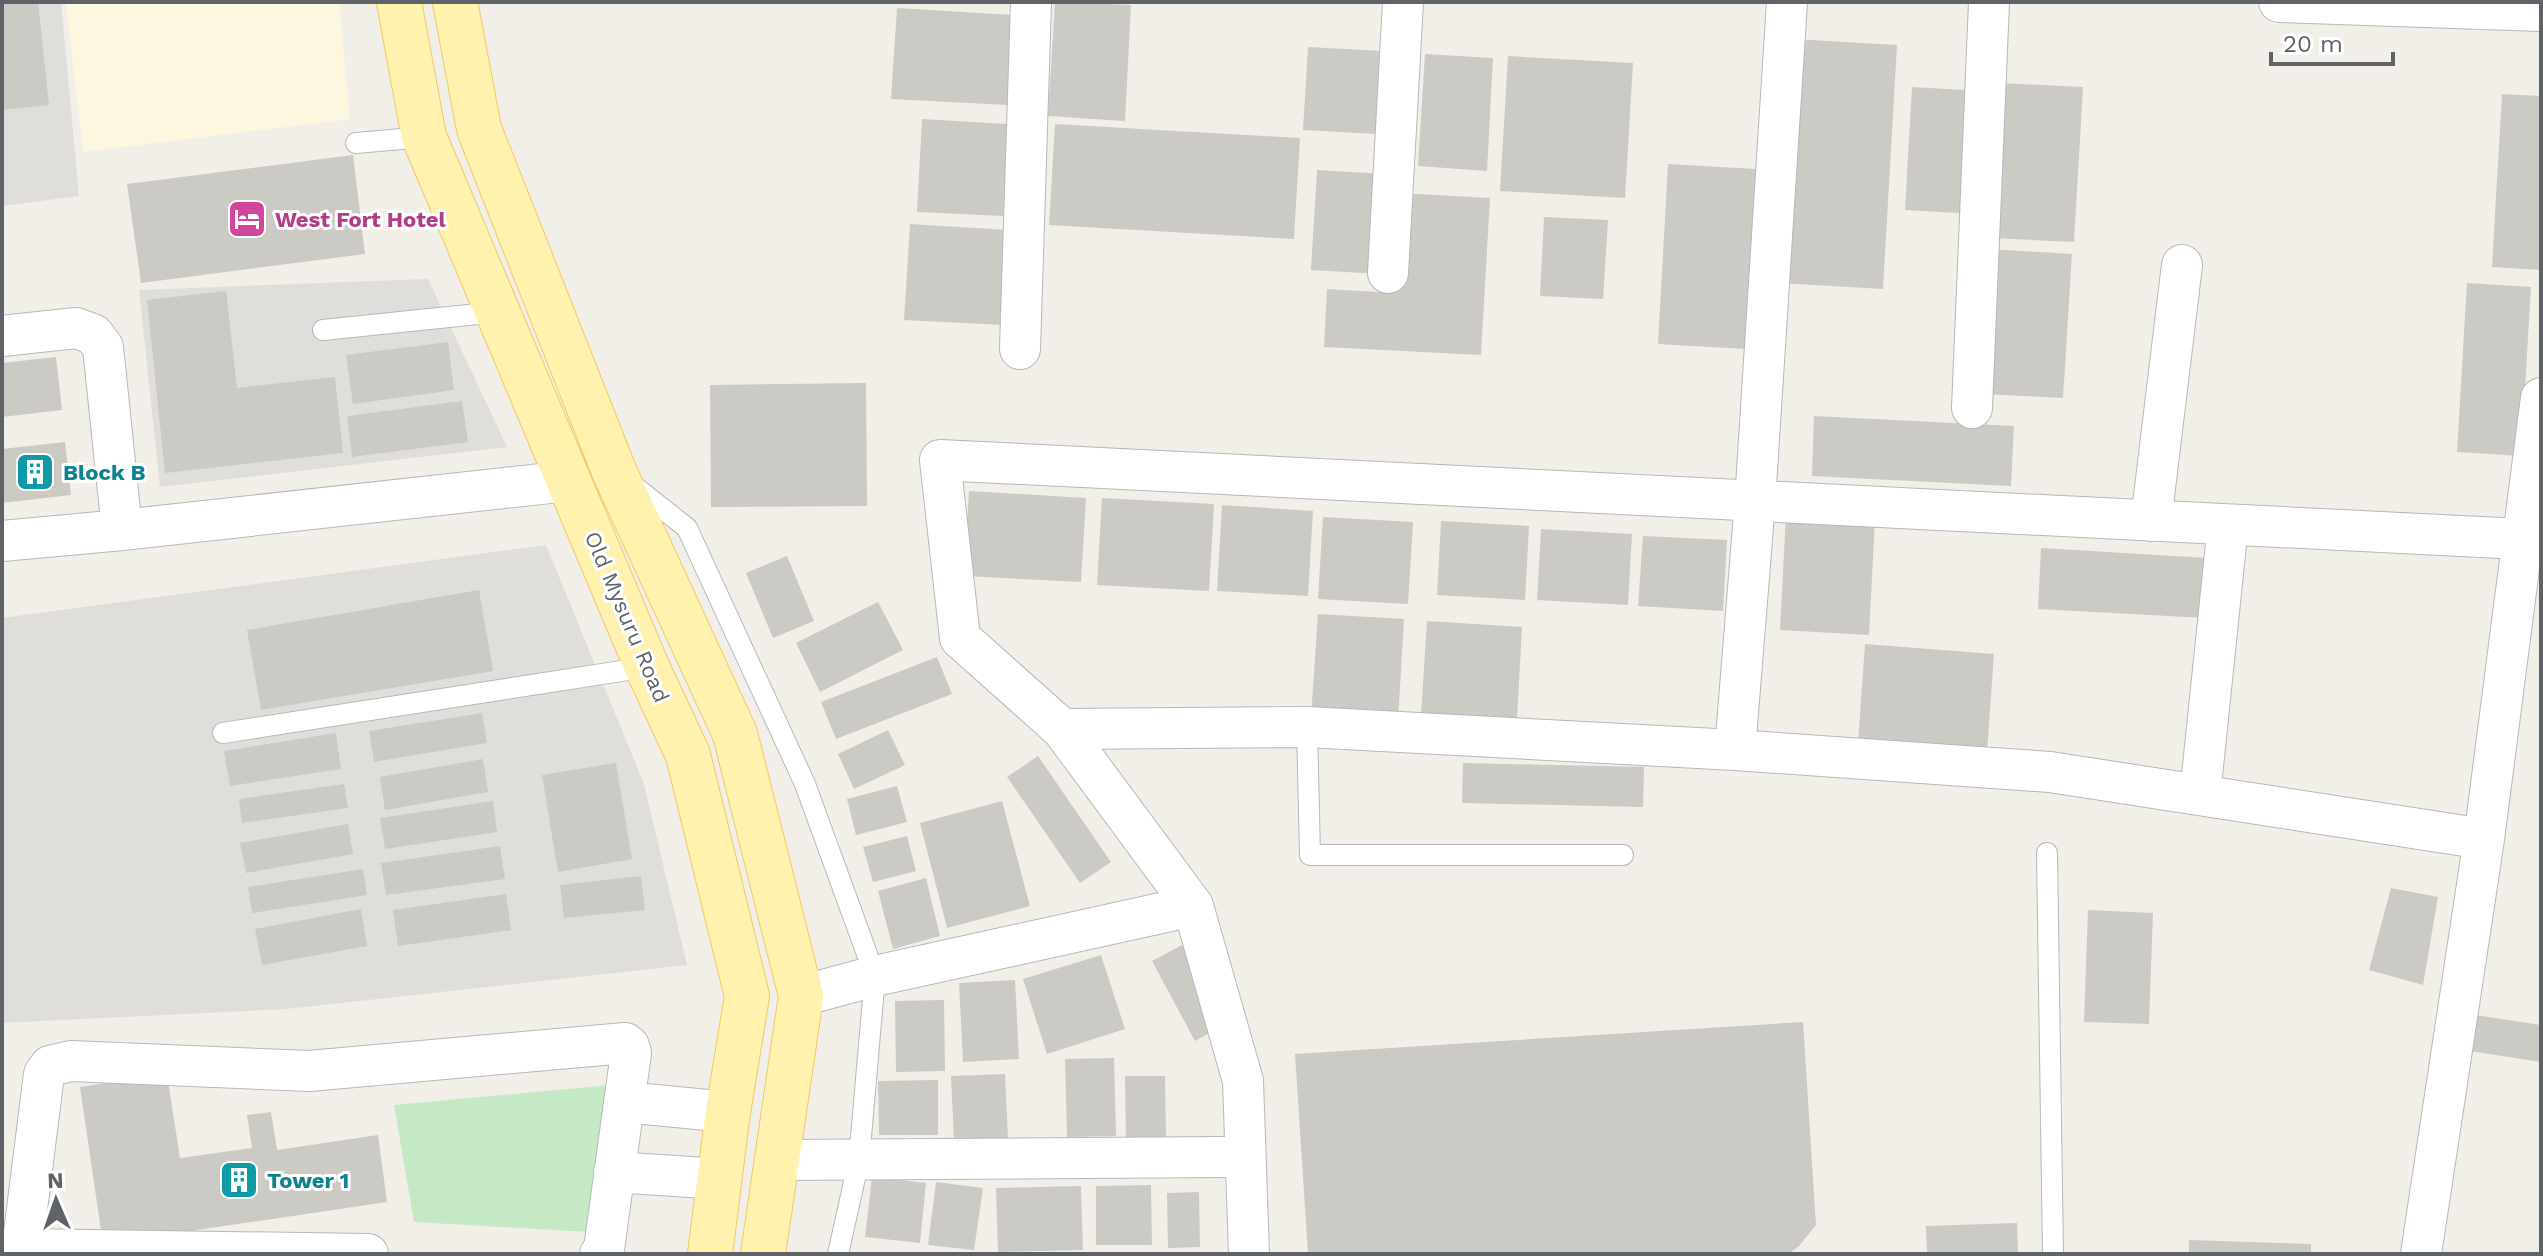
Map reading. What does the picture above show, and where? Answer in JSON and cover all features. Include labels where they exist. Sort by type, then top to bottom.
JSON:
[{"type":"main road","name":"Old Mysuru Road","points":[[399,2],[424,137],[647,667],[688,755],[747,996],[710,1254]]},
{"type":"main road","points":[[455,2],[455,15],[479,129],[614,471],[735,734],[801,996],[763,1254]]},
{"type":"street","points":[[1020,349],[1031,2]]},
{"type":"street","points":[[1388,273],[1403,2]]},
{"type":"street","points":[[1735,750],[1755,502],[1787,2]]},
{"type":"street","points":[[1972,408],[1989,2]]},
{"type":"street","points":[[2279,2],[2541,11]]},
{"type":"street","points":[[2151,521],[2182,265]]},
{"type":"street","points":[[2,336],[76,328],[93,334],[103,347],[122,530]]},
{"type":"street","points":[[2421,1254],[2484,839],[2541,398]]},
{"type":"street","points":[[1249,1254],[1243,1081],[1193,906],[1062,729],[960,638],[940,460],[2521,539]]},
{"type":"street","points":[[2,541],[568,481]]},
{"type":"street","points":[[2200,795],[2228,525]]},
{"type":"street","points":[[1062,729],[1307,727],[1735,750],[2050,772],[2484,839]]},
{"type":"street","points":[[801,996],[875,976],[1193,906]]},
{"type":"street","points":[[368,1254],[12,1249],[44,1074],[50,1066],[59,1062],[309,1071],[620,1042],[629,1046],[631,1053],[604,1249],[600,1254]]},
{"type":"street","points":[[624,1102],[728,1112]]},
{"type":"street","points":[[777,1160],[1223,1157]]},
{"type":"street","points":[[614,1172],[720,1179]]},
{"type":"lane","points":[[356,143],[424,137]]},
{"type":"lane","points":[[323,330],[497,312]]},
{"type":"lane","points":[[614,471],[687,528],[805,784],[875,976],[859,1160],[838,1254]]},
{"type":"lane","points":[[223,733],[647,667]]},
{"type":"lane","points":[[1307,727],[1310,855],[1623,855]]},
{"type":"lane","points":[[2047,853],[2053,1254]]},
{"type":"shaded area","points":[[2,2],[61,2],[79,196],[2,206]]},
{"type":"shaded area","points":[[66,2],[339,2],[350,119],[83,152]]},
{"type":"shaded area","points":[[428,279],[507,447],[160,487],[139,290]]},
{"type":"shaded area","points":[[546,545],[644,784],[687,965],[286,1009],[2,1023],[2,618]]},
{"type":"green space","points":[[611,1085],[589,1232],[414,1222],[394,1105]]},
{"type":"building","points":[[2,2],[38,2],[49,105],[2,110]]},
{"type":"building","points":[[1055,2],[1131,5],[1125,121],[1048,116]]},
{"type":"building","points":[[897,8],[1012,15],[1008,105],[891,99]]},
{"type":"building","points":[[1794,39],[1897,45],[1883,289],[1780,283]]},
{"type":"building","points":[[1308,47],[1382,51],[1377,134],[1303,130]]},
{"type":"building","points":[[1425,54],[1493,58],[1487,171],[1418,166]]},
{"type":"building","points":[[1508,56],[1633,63],[1625,198],[1500,191]]},
{"type":"building","points":[[1999,83],[2083,87],[2074,242],[1990,238]]},
{"type":"building","points":[[1912,87],[1982,91],[1976,214],[1905,210]]},
{"type":"building","points":[[2502,94],[2541,96],[2541,270],[2492,267]]},
{"type":"building","points":[[922,119],[1008,124],[1003,216],[917,212]]},
{"type":"building","points":[[1055,124],[1300,138],[1294,239],[1049,225]]},
{"type":"building","name":"West Fort Hotel","points":[[353,155],[365,254],[141,283],[127,184]]},
{"type":"building","points":[[1668,164],[1756,169],[1746,349],[1658,344]]},
{"type":"building","points":[[1317,170],[1385,174],[1380,274],[1311,270]]},
{"type":"building","points":[[1400,193],[1490,198],[1481,355],[1324,347],[1327,289],[1395,293]]},
{"type":"building","points":[[1544,217],[1608,220],[1603,299],[1540,296]]},
{"type":"building","points":[[910,224],[1009,230],[1004,325],[904,320]]},
{"type":"building","points":[[1989,249],[2072,254],[2063,398],[1981,394]]},
{"type":"building","points":[[2467,283],[2531,287],[2521,456],[2457,452]]},
{"type":"building","points":[[226,291],[237,388],[335,377],[343,453],[165,473],[147,300]]},
{"type":"building","points":[[448,342],[454,390],[353,404],[346,355]]},
{"type":"building","name":"Block B","points":[[56,357],[62,410],[2,417],[2,363]]},
{"type":"building","points":[[866,383],[867,506],[711,507],[710,385]]},
{"type":"building","points":[[462,401],[468,442],[352,457],[347,416]]},
{"type":"building","points":[[1814,416],[2014,426],[2011,486],[1812,476]]},
{"type":"building","name":"Block B","points":[[65,442],[71,495],[2,503],[2,449]]},
{"type":"building","points":[[969,491],[1086,498],[1081,582],[964,576]]},
{"type":"building","points":[[1102,498],[1214,504],[1209,591],[1097,585]]},
{"type":"building","points":[[1222,505],[1313,511],[1308,596],[1217,591]]},
{"type":"building","points":[[1786,514],[1875,519],[1869,635],[1780,630]]},
{"type":"building","points":[[1323,517],[1413,522],[1408,604],[1318,599]]},
{"type":"building","points":[[1441,521],[1529,526],[1525,600],[1437,595]]},
{"type":"building","points":[[1541,529],[1632,534],[1628,605],[1537,600]]},
{"type":"building","points":[[1643,536],[1727,540],[1723,611],[1638,606]]},
{"type":"building","points":[[2041,548],[2208,558],[2205,618],[2038,609]]},
{"type":"building","points":[[787,556],[814,621],[773,638],[746,573]]},
{"type":"building","points":[[479,590],[493,671],[261,710],[247,630]]},
{"type":"building","points":[[878,602],[903,650],[820,692],[796,643]]},
{"type":"building","points":[[1318,614],[1404,619],[1398,721],[1311,716]]},
{"type":"building","points":[[1427,621],[1522,627],[1517,719],[1421,714]]},
{"type":"building","points":[[1865,644],[1994,654],[1987,752],[1858,743]]},
{"type":"building","points":[[937,657],[952,694],[836,739],[821,702]]},
{"type":"building","points":[[482,713],[487,743],[374,762],[369,731]]},
{"type":"building","points":[[888,730],[905,765],[854,789],[838,754]]},
{"type":"building","points":[[336,733],[341,769],[230,786],[224,751]]},
{"type":"building","points":[[1038,756],[1111,862],[1080,883],[1007,777]]},
{"type":"building","points":[[483,759],[488,792],[385,810],[380,777]]},
{"type":"building","points":[[616,763],[632,859],[558,872],[542,775]]},
{"type":"building","points":[[1463,763],[1644,767],[1643,807],[1462,803]]},
{"type":"building","points":[[344,784],[348,808],[242,823],[239,799]]},
{"type":"building","points":[[897,786],[907,822],[856,835],[847,799]]},
{"type":"building","points":[[493,801],[497,832],[385,849],[380,818]]},
{"type":"building","points":[[1002,801],[1030,906],[947,928],[920,823]]},
{"type":"building","points":[[348,824],[353,854],[246,873],[240,843]]},
{"type":"building","points":[[907,836],[916,871],[873,882],[863,847]]},
{"type":"building","points":[[500,846],[505,879],[386,895],[381,863]]},
{"type":"building","points":[[363,869],[367,895],[252,913],[248,887]]},
{"type":"building","points":[[641,876],[645,910],[564,918],[560,885]]},
{"type":"building","points":[[926,878],[940,936],[893,949],[878,891]]},
{"type":"building","points":[[2391,888],[2438,897],[2423,985],[2369,970]]},
{"type":"building","points":[[506,894],[511,930],[398,946],[393,910]]},
{"type":"building","points":[[361,909],[367,946],[262,965],[255,929]]},
{"type":"building","points":[[2088,910],[2153,913],[2149,1024],[2084,1022]]},
{"type":"building","points":[[1182,945],[1226,1024],[1195,1041],[1152,961]]},
{"type":"building","points":[[1101,955],[1125,1029],[1047,1054],[1023,979]]},
{"type":"building","points":[[1015,980],[1019,1059],[963,1062],[959,983]]},
{"type":"building","points":[[944,1000],[945,1071],[896,1072],[895,1001]]},
{"type":"building","points":[[2462,1013],[2541,1025],[2541,1062],[2457,1049]]},
{"type":"building","points":[[1803,1022],[1816,1225],[1788,1254],[1308,1254],[1295,1054]]},
{"type":"building","points":[[1114,1058],[1116,1136],[1067,1137],[1065,1059]]},
{"type":"building","name":"Tower 1","points":[[167,1074],[180,1158],[252,1148],[247,1115],[271,1112],[277,1150],[378,1135],[387,1202],[103,1244],[80,1087]]},
{"type":"building","points":[[1005,1074],[1008,1139],[954,1141],[951,1076]]},
{"type":"building","points":[[1125,1076],[1165,1076],[1166,1139],[1126,1140]]},
{"type":"building","points":[[938,1080],[938,1135],[879,1135],[878,1081]]},
{"type":"building","points":[[872,1177],[926,1183],[920,1243],[865,1237]]},
{"type":"building","points":[[936,1182],[983,1188],[974,1250],[928,1245]]},
{"type":"building","points":[[1151,1185],[1152,1245],[1096,1245],[1096,1186]]},
{"type":"building","points":[[1081,1186],[1083,1250],[998,1252],[996,1188]]},
{"type":"building","points":[[1199,1192],[1200,1247],[1168,1248],[1167,1193]]},
{"type":"building","points":[[2017,1223],[2018,1254],[1927,1254],[1926,1226]]},
{"type":"building","points":[[2189,1240],[2311,1244],[2311,1254],[2189,1254]]},
{"type":"place","name":"West Fort Hotel","points":[[247,219]]},
{"type":"place","name":"Block B","points":[[35,472]]},
{"type":"place","name":"Tower 1","points":[[239,1180]]}]
